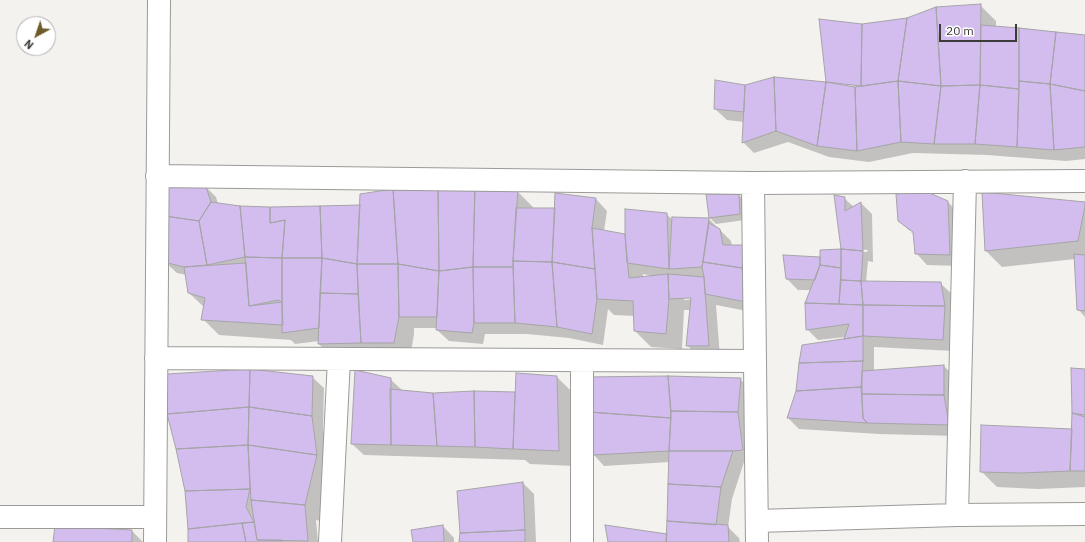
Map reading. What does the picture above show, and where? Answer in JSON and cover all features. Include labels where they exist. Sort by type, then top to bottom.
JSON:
[{"type":"street","points":[[155,542],[159,0]]},
{"type":"street","points":[[157,176],[753,183],[1085,181]]},
{"type":"street","points":[[957,515],[965,181]]},
{"type":"street","points":[[753,183],[757,531],[957,515],[1085,514]]},
{"type":"street","points":[[156,358],[755,361]]},
{"type":"street","points":[[330,542],[339,359]]},
{"type":"street","points":[[582,360],[582,542]]},
{"type":"street","points":[[0,517],[155,517]]},
{"type":"building","points":[[981,4],[980,85],[941,86],[936,7]]},
{"type":"building","points":[[936,7],[941,86],[898,81],[907,18]]},
{"type":"building","points":[[907,18],[898,81],[861,86],[862,24]]},
{"type":"building","points":[[819,19],[862,24],[861,86],[826,82]]},
{"type":"building","points":[[981,25],[1019,28],[1019,89],[980,85]]},
{"type":"building","points":[[1019,28],[1056,32],[1050,84],[1019,81]]},
{"type":"building","points":[[1056,32],[1085,35],[1085,91],[1050,84]]},
{"type":"building","points":[[774,77],[826,82],[817,146],[776,131]]},
{"type":"building","points":[[774,77],[776,131],[742,143],[745,85]]},
{"type":"building","points":[[715,80],[745,85],[744,112],[714,109]]},
{"type":"building","points":[[898,81],[941,86],[934,144],[901,142]]},
{"type":"building","points":[[898,81],[901,142],[857,151],[855,87]]},
{"type":"building","points":[[1019,81],[1050,84],[1054,150],[1017,147]]},
{"type":"building","points":[[826,82],[855,87],[857,151],[817,146]]},
{"type":"building","points":[[1050,84],[1085,91],[1085,147],[1054,150]]},
{"type":"building","points":[[980,85],[1019,89],[1017,147],[975,144]]},
{"type":"building","points":[[980,85],[975,144],[934,144],[941,86]]},
{"type":"building","points":[[167,183],[205,184],[211,202],[199,221],[165,216]]},
{"type":"building","points":[[475,185],[518,190],[513,267],[473,267]]},
{"type":"building","points":[[475,185],[473,267],[439,271],[438,186]]},
{"type":"building","points":[[438,186],[439,271],[398,264],[393,189]]},
{"type":"building","points":[[393,189],[398,264],[357,264],[360,194]]},
{"type":"building","points":[[925,191],[948,201],[950,255],[915,254],[913,232],[898,221],[896,194]]},
{"type":"building","points":[[982,192],[1085,202],[1078,241],[985,251]]},
{"type":"building","points":[[555,193],[596,198],[592,228],[595,269],[552,262]]},
{"type":"building","points":[[706,194],[739,194],[740,214],[709,218]]},
{"type":"building","points":[[834,195],[845,197],[845,211],[861,202],[863,251],[841,249]]},
{"type":"building","points":[[211,202],[240,206],[245,257],[207,265],[199,221]]},
{"type":"building","points":[[360,205],[357,264],[322,258],[320,206]]},
{"type":"building","points":[[240,206],[270,207],[270,223],[285,220],[282,258],[245,257]]},
{"type":"building","points":[[320,206],[322,258],[282,258],[285,220],[270,223],[270,207]]},
{"type":"building","points":[[516,208],[555,208],[552,262],[513,261]]},
{"type":"building","points":[[625,209],[667,213],[669,269],[627,263]]},
{"type":"building","points":[[165,216],[199,221],[207,265],[184,267],[164,262]]},
{"type":"building","points":[[672,217],[709,218],[702,267],[669,269]]},
{"type":"building","points":[[709,223],[720,229],[723,245],[745,245],[742,268],[703,262]]},
{"type":"building","points":[[592,228],[625,234],[629,278],[668,274],[669,299],[666,334],[634,331],[633,301],[597,299]]},
{"type":"building","points":[[841,249],[841,268],[820,265],[820,250]]},
{"type":"building","points":[[841,249],[863,251],[861,281],[841,280]]},
{"type":"building","points":[[1074,254],[1085,255],[1085,311],[1077,310]]},
{"type":"building","points":[[783,255],[820,257],[820,265],[815,280],[786,279]]},
{"type":"building","points":[[245,257],[282,258],[282,302],[278,300],[249,306]]},
{"type":"building","points":[[282,258],[322,258],[319,328],[282,333]]},
{"type":"building","points":[[322,258],[357,264],[358,294],[320,293]]},
{"type":"building","points":[[513,261],[552,262],[557,327],[515,323]]},
{"type":"building","points":[[552,262],[595,269],[597,299],[592,334],[557,327]]},
{"type":"building","points":[[703,262],[742,268],[746,302],[705,294],[702,267]]},
{"type":"building","points":[[246,263],[249,306],[282,302],[283,325],[201,320],[205,298],[188,293],[184,267]]},
{"type":"building","points":[[357,264],[398,264],[399,317],[394,343],[361,343]]},
{"type":"building","points":[[398,264],[439,271],[437,317],[399,317]]},
{"type":"building","points":[[820,265],[841,268],[839,304],[805,303]]},
{"type":"building","points":[[473,267],[513,267],[515,323],[474,323]]},
{"type":"building","points":[[473,267],[474,323],[472,333],[436,330],[439,271]]},
{"type":"building","points":[[668,274],[704,277],[709,346],[686,346],[691,298],[669,299]]},
{"type":"building","points":[[841,280],[861,281],[863,305],[839,304]]},
{"type":"building","points":[[861,281],[941,282],[945,306],[863,305]]},
{"type":"building","points":[[320,293],[358,294],[361,343],[318,344]]},
{"type":"building","points":[[805,303],[863,305],[863,336],[844,339],[849,324],[806,330]]},
{"type":"building","points":[[863,305],[945,306],[943,340],[863,336]]},
{"type":"building","points":[[863,336],[863,361],[799,363],[802,345]]},
{"type":"building","points":[[863,361],[861,387],[796,391],[799,363]]},
{"type":"building","points":[[944,365],[944,395],[862,394],[862,371]]},
{"type":"building","points":[[1071,368],[1085,369],[1085,415],[1072,413]]},
{"type":"building","points":[[250,369],[313,376],[312,416],[249,407]]},
{"type":"building","points":[[250,369],[249,407],[167,414],[167,374]]},
{"type":"building","points":[[355,370],[391,378],[391,445],[351,444]]},
{"type":"building","points":[[516,373],[557,376],[559,451],[513,449]]},
{"type":"building","points":[[668,376],[741,378],[738,412],[671,411]]},
{"type":"building","points":[[668,376],[671,418],[589,412],[587,377]]},
{"type":"building","points":[[861,387],[863,418],[867,423],[787,418],[796,391]]},
{"type":"building","points":[[390,389],[433,393],[437,446],[391,445]]},
{"type":"building","points":[[474,391],[515,392],[513,449],[475,447]]},
{"type":"building","points":[[474,391],[475,447],[437,446],[433,393]]},
{"type":"building","points":[[862,394],[944,395],[949,425],[867,423],[863,418]]},
{"type":"building","points":[[249,407],[312,416],[317,455],[248,445]]},
{"type":"building","points":[[249,407],[248,445],[176,449],[167,414]]},
{"type":"building","points":[[671,411],[738,412],[743,450],[669,451]]},
{"type":"building","points":[[589,412],[671,418],[669,451],[592,455]]},
{"type":"building","points":[[1072,413],[1085,417],[1085,471],[1070,471]]},
{"type":"building","points":[[981,425],[1072,429],[1070,471],[1021,473],[980,472]]},
{"type":"building","points":[[248,445],[317,455],[305,505],[251,500]]},
{"type":"building","points":[[248,445],[250,489],[185,491],[176,449]]},
{"type":"building","points":[[669,451],[733,451],[721,487],[668,484]]},
{"type":"building","points":[[523,482],[525,530],[460,533],[457,491]]},
{"type":"building","points":[[668,484],[721,487],[716,525],[667,521]]},
{"type":"building","points":[[250,489],[246,507],[254,522],[188,529],[185,491]]},
{"type":"building","points":[[251,500],[305,505],[308,541],[257,540]]},
{"type":"building","points":[[667,521],[728,525],[729,542],[666,542]]},
{"type":"building","points":[[254,522],[257,540],[282,540],[282,542],[246,542],[242,523]]},
{"type":"building","points":[[242,523],[246,542],[188,542],[188,529]]},
{"type":"building","points":[[443,525],[444,542],[413,542],[411,530]]},
{"type":"building","points":[[605,525],[667,534],[666,542],[608,542]]},
{"type":"building","points":[[55,526],[132,530],[132,542],[53,542]]},
{"type":"building","points":[[525,530],[525,542],[459,542],[460,533]]}]
